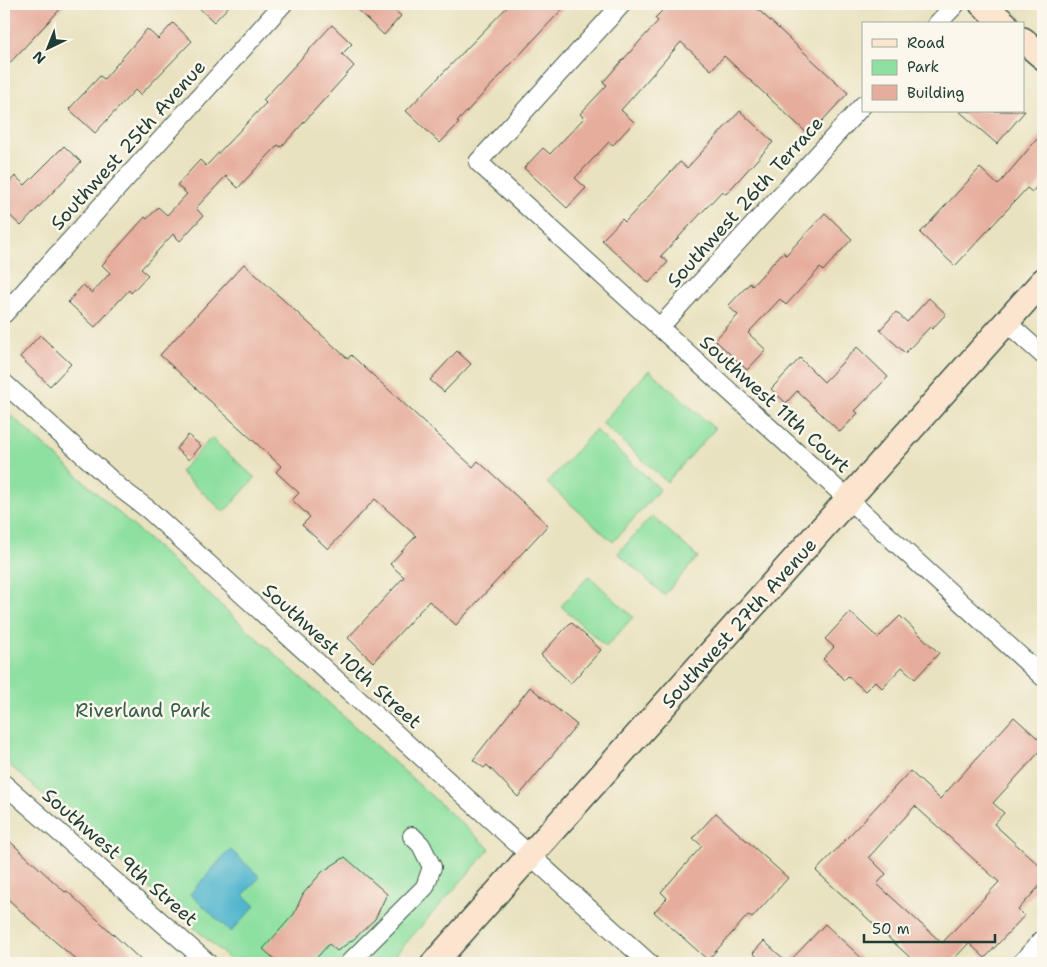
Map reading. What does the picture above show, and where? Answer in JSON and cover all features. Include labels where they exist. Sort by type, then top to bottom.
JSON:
[{"type":"street","name":"Southwest 25th Avenue","points":[[4,314],[284,4]]},
{"type":"street","name":"Southwest 11th Court","points":[[622,4],[478,162],[1043,677]]},
{"type":"street","points":[[939,22],[956,4]]},
{"type":"street","points":[[982,4],[1003,22]]},
{"type":"street","points":[[1024,41],[1043,57]]},
{"type":"street","name":"Southwest 26th Terrace","points":[[659,328],[862,106]]},
{"type":"street","name":"Southwest 27th Avenue","points":[[434,963],[1043,281]]},
{"type":"street","points":[[1006,322],[1043,355]]},
{"type":"street","name":"Southwest 10th Street","points":[[4,383],[120,488],[149,510],[649,963]]},
{"type":"street","name":"Southwest 9th Street","points":[[4,784],[208,963]]},
{"type":"street","points":[[349,963],[426,887],[432,867],[421,845],[412,836]]},
{"type":"street","points":[[1021,963],[1043,939]]},
{"type":"green space","points":[[649,370],[715,429],[667,482],[602,423]]},
{"type":"green space","name":"Riverland Park","points":[[4,409],[490,849],[388,963],[234,963],[4,760]]},
{"type":"green space","points":[[595,430],[660,489],[613,542],[547,483]]},
{"type":"green space","points":[[211,438],[255,478],[224,512],[180,472]]},
{"type":"green space","points":[[652,516],[698,557],[664,595],[618,553]]},
{"type":"green space","points":[[589,576],[633,617],[606,647],[561,606]]},
{"type":"water","points":[[230,849],[260,877],[243,895],[255,906],[231,932],[190,894]]},
{"type":"building","points":[[4,4],[65,4],[4,69]]},
{"type":"building","points":[[195,4],[231,4],[214,22]]},
{"type":"building","points":[[351,4],[387,4],[401,16],[384,35]]},
{"type":"building","points":[[510,4],[567,4],[457,122],[459,123],[440,143],[406,111]]},
{"type":"building","points":[[669,4],[752,4],[848,93],[809,135],[724,56],[711,70],[681,42],[621,110],[634,122],[613,145],[609,142],[575,178],[586,188],[567,208],[524,168],[543,148],[550,154],[584,118],[580,114],[607,85],[603,82],[658,21],[655,18]]},
{"type":"building","points":[[173,23],[192,41],[140,95],[135,90],[95,133],[69,109],[100,76],[104,79],[147,29],[158,39]]},
{"type":"building","points":[[332,25],[352,44],[342,54],[354,66],[281,147],[278,145],[238,188],[226,176],[196,208],[203,216],[180,241],[173,234],[141,269],[148,275],[131,293],[129,290],[95,327],[68,302],[83,285],[92,293],[110,273],[102,265],[145,217],[147,219],[158,207],[167,215],[187,194],[177,185],[200,160],[206,166],[266,103],[263,100]]},
{"type":"building","points":[[740,111],[773,142],[726,194],[722,191],[661,256],[668,262],[649,283],[602,240],[622,219],[625,222],[680,162],[687,168]]},
{"type":"building","points":[[1025,111],[997,144],[960,112]]},
{"type":"building","points":[[1043,132],[1043,179],[1032,192],[1027,188],[955,266],[920,233],[980,168],[998,185]]},
{"type":"building","points":[[64,146],[81,162],[21,226],[4,210],[4,188],[15,176],[25,185]]},
{"type":"building","points":[[825,213],[852,239],[823,271],[820,268],[786,305],[780,299],[748,333],[766,350],[747,370],[715,340],[738,315],[728,306],[750,283],[752,286],[783,252],[786,255]]},
{"type":"building","points":[[244,264],[348,359],[351,355],[473,467],[478,461],[548,525],[456,625],[429,601],[373,662],[348,638],[404,577],[390,564],[416,536],[375,499],[328,549],[302,525],[310,517],[292,500],[299,493],[276,472],[281,466],[160,355]]},
{"type":"building","points":[[929,298],[946,314],[932,329],[930,327],[905,353],[880,330],[896,312],[907,322]]},
{"type":"building","points":[[40,335],[71,364],[50,386],[20,357]]},
{"type":"building","points":[[857,347],[888,377],[855,411],[858,413],[840,432],[797,391],[786,403],[771,389],[800,358],[824,382]]},
{"type":"building","points":[[457,351],[471,364],[444,392],[430,380]]},
{"type":"building","points":[[188,435],[201,446],[189,460],[176,449]]},
{"type":"building","points":[[850,612],[878,638],[900,616],[939,653],[915,679],[902,667],[882,688],[875,681],[865,691],[848,676],[844,680],[823,659],[834,647],[825,639]]},
{"type":"building","points":[[571,622],[601,650],[571,683],[541,655]]},
{"type":"building","points":[[530,687],[577,725],[518,797],[487,765],[484,768],[473,760]]},
{"type":"building","points":[[1014,717],[1043,743],[1043,748],[993,803],[1004,813],[994,824],[1043,869],[1043,882],[1018,910],[1024,916],[985,958],[969,943],[950,963],[916,963],[816,871],[910,771],[940,799]],"holes":[[[915,806],[999,882],[942,943],[877,884],[886,874],[869,857]]]},
{"type":"building","points":[[716,813],[788,878],[752,918],[748,915],[708,960],[654,912],[667,898],[661,892],[702,846],[693,838]]},
{"type":"building","points":[[4,836],[65,892],[67,891],[144,963],[80,963],[29,919],[4,895]]},
{"type":"building","points":[[345,857],[387,894],[375,919],[354,939],[337,951],[329,944],[312,963],[279,963],[263,949],[294,914],[303,894],[322,872]]},
{"type":"building","points":[[825,924],[867,963],[788,963]]},
{"type":"building","points":[[764,941],[788,963],[764,963],[753,953]]}]
